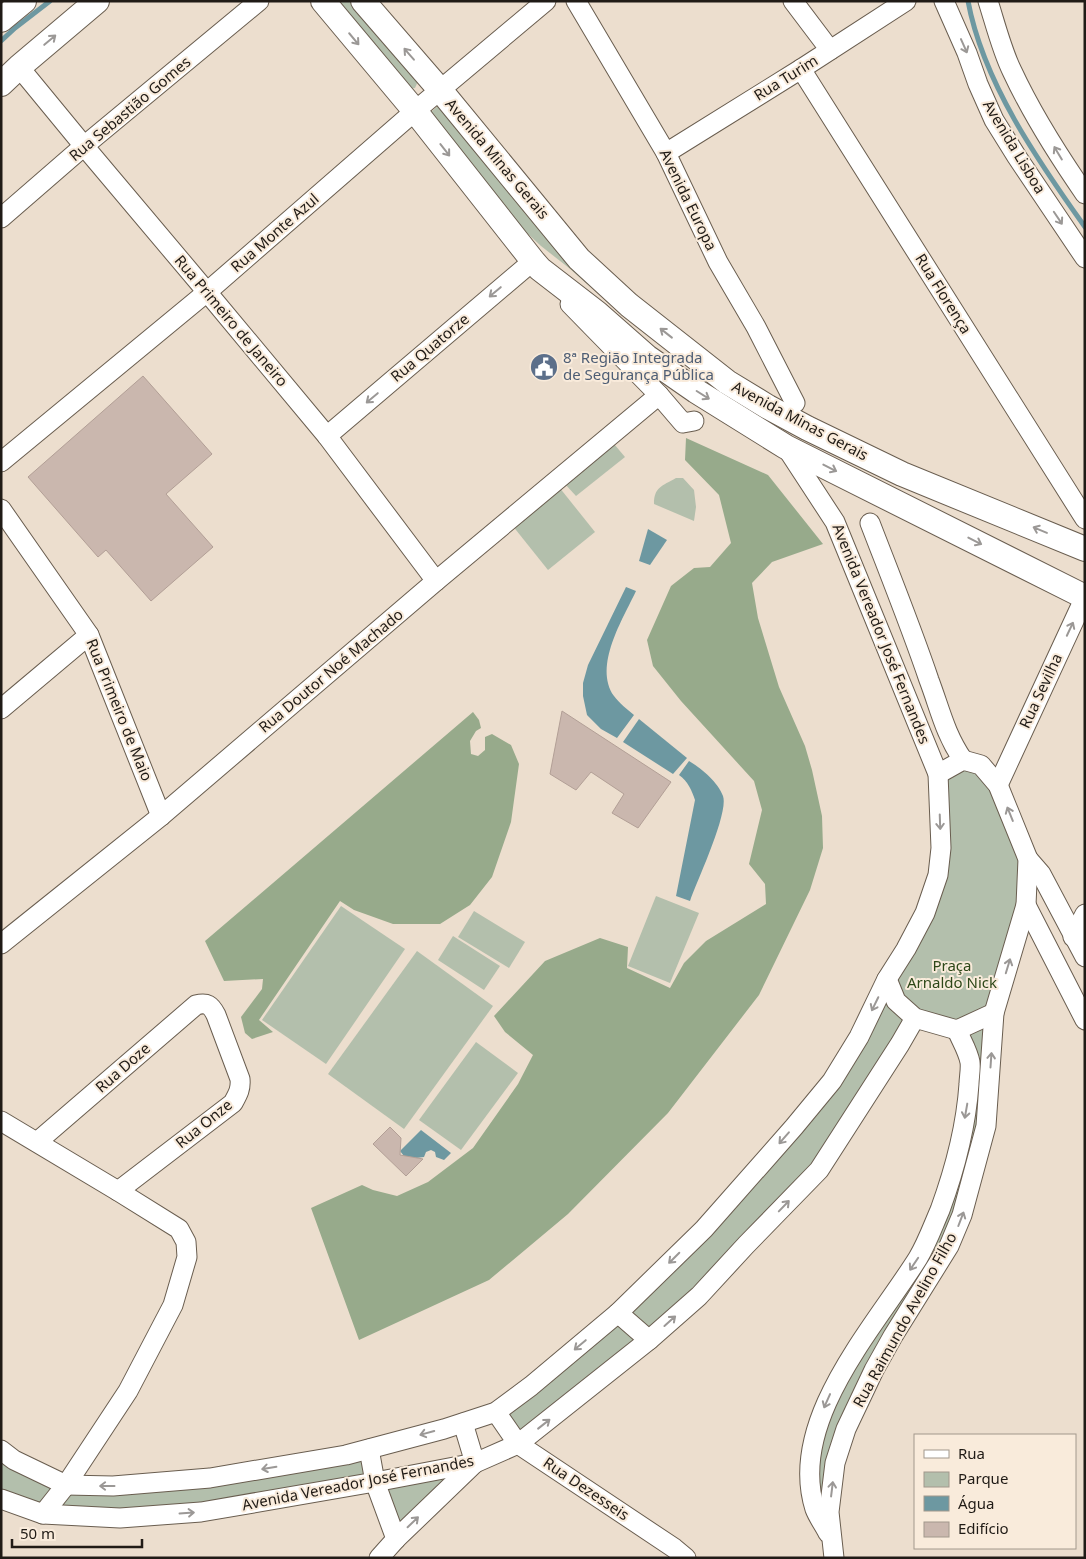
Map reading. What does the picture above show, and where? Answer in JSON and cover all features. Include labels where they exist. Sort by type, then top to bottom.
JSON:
[{"type":"main road","points":[[1,20],[24,1]]},
{"type":"main road","points":[[1,84],[19,66],[97,1]]},
{"type":"main road","name":"Avenida Minas Gerais","points":[[323,1],[415,112],[536,265],[597,313],[647,357],[696,391],[786,446],[1085,597]]},
{"type":"main road","name":"Avenida Minas Gerais","points":[[363,1],[441,91],[580,259],[629,305],[727,382],[807,428],[902,474],[1085,549]]},
{"type":"street","name":"Rua Sebastião Gomes","points":[[1,218],[84,146],[260,1]]},
{"type":"street","name":"Rua Monte Azul","points":[[1,462],[207,292],[546,1]]},
{"type":"street","name":"Avenida Europa","points":[[576,1],[666,152],[718,262],[756,327],[795,403]]},
{"type":"street","points":[[793,1],[830,50]]},
{"type":"street","name":"Rua Turim","points":[[666,152],[801,70],[906,1]]},
{"type":"street","name":"Avenida Lisboa","points":[[944,1],[994,120],[1017,158],[1085,258]]},
{"type":"street","points":[[988,1],[1011,70],[1046,134],[1085,194]]},
{"type":"street","name":"Rua Primeiro de Janeiro","points":[[19,66],[327,436],[436,581]]},
{"type":"street","name":"Rua Florença","points":[[801,70],[1085,519]]},
{"type":"street","name":"Avenida Minas Gerais","points":[[536,265],[658,395],[686,428]]},
{"type":"street","name":"Rua Quatorze","points":[[327,436],[536,265]]},
{"type":"street","name":"Rua Doutor Noé Machado","points":[[1,944],[161,816],[436,581],[658,395]]},
{"type":"street","name":"Avenida Vereador José Fernandes","points":[[1,1450],[14,1460],[66,1485],[113,1486],[210,1478],[346,1455],[496,1412],[531,1386],[618,1313],[704,1229],[832,1081],[859,1037],[886,979],[906,950],[925,913],[938,875],[941,848],[938,774],[835,522],[786,446]]},
{"type":"street","name":"Rua Primeiro de Maio","points":[[1,509],[89,634],[161,816]]},
{"type":"street","name":"Avenida Vereador José Fernandes","points":[[870,523],[930,680],[943,723],[952,745],[963,760]]},
{"type":"street","name":"Rua Sevilha","points":[[998,785],[1085,597]]},
{"type":"street","points":[[1,710],[89,634]]},
{"type":"street","points":[[938,774],[963,760],[981,765],[998,785],[1028,859],[1041,874],[1073,937],[1085,956]]},
{"type":"street","points":[[886,979],[896,1001],[915,1018],[957,1030],[994,1013],[1026,905],[1028,859]]},
{"type":"street","points":[[1026,905],[1085,1020]]},
{"type":"street","points":[[1073,937],[1085,914]]},
{"type":"street","name":"Rua Doze","points":[[37,1142],[196,1005],[203,1003],[212,1006]]},
{"type":"street","name":"Rua Onze","points":[[118,1191],[233,1102],[238,1094],[241,1086],[240,1079],[212,1006]]},
{"type":"street","name":"Rua Raimundo Avelino Filho","points":[[834,1558],[829,1512],[835,1463],[846,1429],[874,1370],[949,1246],[962,1215],[986,1126],[994,1013]]},
{"type":"street","name":"Avenida Vereador José Fernandes","points":[[1,1500],[43,1514],[120,1518],[201,1512],[475,1463],[518,1444],[649,1340],[699,1296],[819,1170],[915,1018]]},
{"type":"street","name":"Rua Raimundo Avelino Filho","points":[[831,1538],[816,1510],[811,1489],[810,1466],[816,1435],[826,1402],[852,1356],[919,1256],[933,1227],[948,1187],[959,1150],[968,1101],[970,1062],[957,1030]]},
{"type":"street","points":[[1,1121],[179,1229],[186,1242],[187,1257],[173,1305],[128,1391],[66,1485],[43,1514]]},
{"type":"street","points":[[618,1313],[649,1340]]},
{"type":"street","name":"Rua Dezesseis","points":[[496,1412],[518,1444],[674,1548],[686,1558]]},
{"type":"street","points":[[380,1558],[396,1539],[475,1463],[463,1423]]},
{"type":"street","points":[[369,1449],[375,1482],[396,1539]]},
{"type":"green space","points":[[334,1],[352,1],[419,79],[415,88],[408,89]]},
{"type":"green space","points":[[438,106],[444,106],[613,302],[609,303],[604,299],[514,221],[432,116],[431,112]]},
{"type":"green space","points":[[686,438],[768,475],[823,544],[772,562],[752,583],[758,618],[779,687],[805,746],[822,816],[823,848],[810,890],[759,995],[668,1113],[568,1214],[489,1280],[359,1340],[311,1208],[362,1185],[397,1196],[428,1182],[473,1148],[518,1084],[533,1055],[505,1032],[494,1016],[545,961],[600,938],[628,947],[627,968],[670,988],[684,963],[706,941],[766,904],[765,884],[749,864],[762,810],[754,781],[681,701],[653,666],[647,640],[671,586],[694,568],[710,567],[731,543],[719,495],[685,460]]},
{"type":"green space","points":[[614,444],[625,457],[576,496],[565,484]]},
{"type":"green space","points":[[676,478],[683,478],[694,490],[696,507],[694,521],[654,504],[657,490]]},
{"type":"green space","points":[[559,487],[595,532],[548,570],[512,525]]},
{"type":"green space","points":[[473,712],[479,720],[481,728],[476,731],[470,741],[471,754],[478,756],[485,750],[485,737],[492,734],[511,745],[519,764],[511,822],[492,877],[470,905],[440,924],[393,924],[354,910],[340,901],[259,1020],[273,1032],[252,1039],[245,1033],[241,1017],[262,989],[263,979],[224,981],[205,941]]},
{"type":"green space","name":"Praça Arnaldo Nick","points":[[981,766],[1028,859],[994,1013],[986,1126],[962,1215],[874,1370],[816,1510],[815,1435],[919,1256],[968,1101],[957,1030],[915,1019],[819,1170],[746,1245],[518,1444],[496,1412],[618,1313],[832,1081],[938,875],[938,774]]},
{"type":"green space","points":[[656,896],[699,913],[670,983],[628,966]]},
{"type":"green space","points":[[341,906],[405,949],[326,1064],[262,1020]]},
{"type":"green space","points":[[474,911],[525,942],[509,968],[458,937]]},
{"type":"green space","points":[[453,936],[500,966],[484,990],[438,960]]},
{"type":"green space","points":[[417,951],[493,1006],[404,1129],[328,1074]]},
{"type":"green space","points":[[476,1042],[518,1073],[461,1150],[419,1120]]},
{"type":"green space","points":[[369,1449],[375,1482],[475,1463],[396,1539],[375,1483],[120,1518],[1,1499],[1,1450],[66,1485],[113,1486]]},
{"type":"water","points":[[648,529],[667,540],[650,565],[639,561]]},
{"type":"water","points":[[626,587],[636,591],[612,643],[607,671],[608,684],[614,696],[634,715],[617,738],[601,729],[587,715],[583,696],[583,683],[588,665]]},
{"type":"water","points":[[639,719],[687,758],[673,774],[623,742]]},
{"type":"water","points":[[689,761],[704,771],[721,791],[724,805],[717,831],[690,901],[676,896],[695,800],[687,783],[679,775]]},
{"type":"water","points":[[421,1130],[451,1153],[444,1160],[436,1157],[435,1152],[431,1150],[426,1152],[424,1157],[416,1158],[404,1156],[400,1151]]},
{"type":"building","points":[[143,376],[212,454],[166,494],[213,547],[151,601],[106,550],[98,557],[28,477]]},
{"type":"building","points":[[562,711],[671,782],[638,828],[612,813],[624,794],[591,772],[576,790],[550,774]]},
{"type":"building","points":[[390,1127],[401,1138],[400,1155],[423,1159],[406,1176],[373,1144]]},
{"type":"waterway","points":[[1,41],[50,1]]},
{"type":"waterway","points":[[968,1],[975,31],[986,61],[1014,120],[1085,227]]},
{"type":"place","name":"8ª Região Integrada de Segurança Pública","points":[[544,367]]}]
